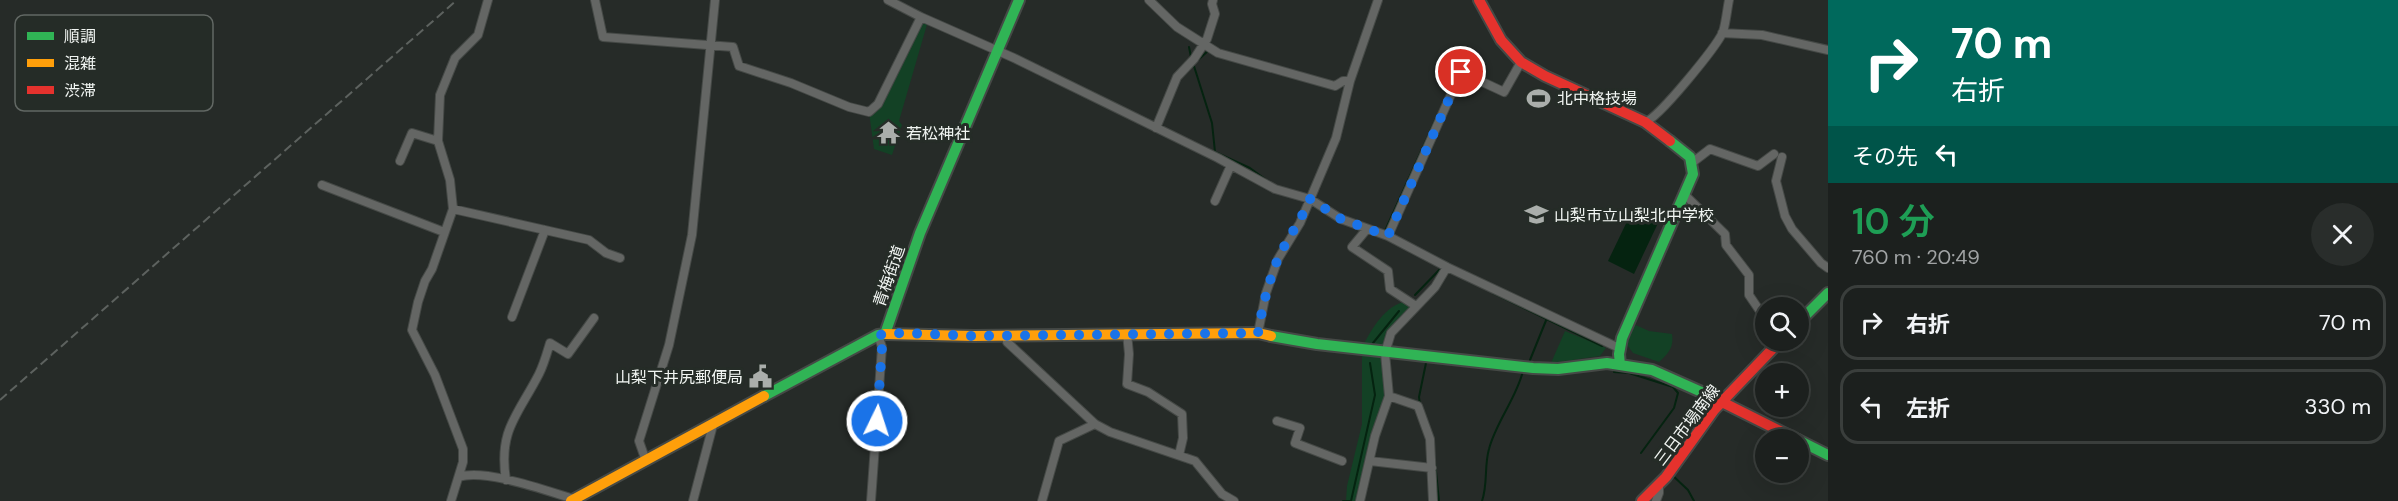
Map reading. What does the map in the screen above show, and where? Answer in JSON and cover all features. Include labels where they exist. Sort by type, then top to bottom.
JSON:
[{"type":"street","points":[[451,501],[463,462],[463,449],[435,375],[412,330],[425,281],[432,269],[453,209],[450,180],[438,141],[440,95],[455,58],[478,35],[488,0]]},
{"type":"street","points":[[595,0],[603,37],[733,47],[739,66],[791,83],[849,107],[869,112],[878,104],[921,17]]},
{"type":"street","points":[[646,461],[639,441],[669,345],[692,235],[715,0]]},
{"type":"street","points":[[888,0],[1156,128],[1275,189],[1310,199],[1341,219],[1388,236],[1447,267],[1619,348]]},
{"type":"street","name":"青梅街道","points":[[882,334],[920,232],[1019,0]]},
{"type":"street","points":[[1149,0],[1177,27],[1207,47],[1273,69],[1335,86],[1343,81],[1350,81]]},
{"type":"street","points":[[1156,128],[1177,76],[1207,47],[1215,14],[1213,0]]},
{"type":"street","points":[[1258,333],[1266,293],[1278,259],[1300,223],[1336,138],[1350,81],[1378,0]]},
{"type":"street","points":[[1479,0],[1501,40],[1521,62],[1545,76],[1645,122],[1690,157],[1693,162],[1694,171],[1619,348],[1620,365]]},
{"type":"street","points":[[1645,122],[1654,118],[1661,110],[1722,33],[1729,0]]},
{"type":"street","points":[[1722,33],[1762,35],[1828,50]]},
{"type":"street","points":[[1388,236],[1461,72],[1504,92],[1521,62]]},
{"type":"street","points":[[400,161],[412,134],[438,141]]},
{"type":"street","points":[[1693,162],[1710,149],[1758,166],[1778,156],[1776,181],[1785,216],[1802,242],[1828,268]]},
{"type":"street","points":[[1215,201],[1231,165]]},
{"type":"street","points":[[322,184],[444,232]]},
{"type":"street","points":[[1684,194],[1725,234],[1726,245],[1749,275],[1749,295],[1755,304]]},
{"type":"street","points":[[453,209],[589,240],[606,253],[620,258]]},
{"type":"street","points":[[1367,229],[1352,247],[1388,271],[1390,289],[1416,306]]},
{"type":"street","points":[[512,317],[545,230]]},
{"type":"street","points":[[1360,501],[1389,396],[1385,353],[1391,333],[1435,287],[1447,267]]},
{"type":"street","points":[[1809,312],[1828,293]]},
{"type":"street","points":[[506,480],[503,462],[508,429],[540,372],[550,343],[568,354],[594,318]]},
{"type":"street","points":[[1127,333],[1129,354],[1127,384],[1148,392],[1182,414],[1184,430],[1179,455]]},
{"type":"street","points":[[459,477],[468,474],[506,480],[572,500],[882,334],[1258,333],[1385,353],[1533,368],[1564,368],[1606,363],[1652,370],[1723,401],[1777,429]]},
{"type":"street","points":[[872,501],[882,334]]},
{"type":"street","points":[[1007,334],[1007,342],[1019,355],[1095,424],[1110,432],[1195,461],[1222,494],[1234,501]]},
{"type":"street","name":"三日市場南線","points":[[1642,501],[1659,485],[1686,452],[1704,423],[1771,351]]},
{"type":"street","points":[[1389,396],[1418,406],[1430,439],[1432,501]]},
{"type":"street","points":[[1277,421],[1300,428],[1295,443],[1342,461]]},
{"type":"street","points":[[1042,501],[1059,441],[1095,424]]},
{"type":"street","points":[[693,501],[713,425]]},
{"type":"street","points":[[1809,446],[1828,455]]},
{"type":"street","points":[[1370,461],[1432,468]]},
{"type":"street","points":[[1656,501],[1659,485]]},
{"type":"shaded area","points":[[921,17],[928,21],[899,121],[902,125],[892,155],[874,149],[869,112],[878,103]]},
{"type":"shaded area","points":[[1633,209],[1659,221],[1634,274],[1608,261]]},
{"type":"shaded area","points":[[1406,301],[1416,306],[1391,333],[1381,348],[1363,346],[1375,325],[1386,313]]},
{"type":"shaded area","points":[[1629,322],[1649,331],[1672,334],[1672,343],[1666,356],[1659,362],[1633,353],[1622,338]]},
{"type":"shaded area","points":[[1565,331],[1606,348],[1600,356],[1551,363]]},
{"type":"shaded area","points":[[1362,355],[1385,358],[1389,396],[1360,501],[1346,501],[1347,486],[1362,424]]},
{"type":"waterway","points":[[1189,47],[1191,57]]},
{"type":"waterway","points":[[1198,60],[1209,50]]},
{"type":"waterway","points":[[1193,63],[1212,123],[1215,152],[1250,168],[1265,179]]},
{"type":"waterway","points":[[1384,233],[1438,114]]},
{"type":"waterway","points":[[1313,206],[1320,210]]},
{"type":"waterway","points":[[1415,295],[1442,267]]},
{"type":"waterway","points":[[1493,293],[1602,346]]},
{"type":"waterway","points":[[1373,343],[1399,311]]},
{"type":"waterway","points":[[1530,360],[1547,318]]},
{"type":"waterway","points":[[1343,501],[1351,501],[1375,395],[1370,363]]},
{"type":"waterway","points":[[1420,405],[1419,397],[1426,363]]},
{"type":"waterway","points":[[1482,501],[1492,439],[1516,391],[1523,371]]},
{"type":"waterway","points":[[1614,372],[1629,373],[1673,387],[1678,393],[1674,408],[1641,453]]},
{"type":"waterway","points":[[1435,462],[1439,501]]},
{"type":"waterway","points":[[1671,474],[1688,490],[1694,501]]},
{"type":"railway","points":[[0,400],[457,0]]},
{"type":"traffic: fast","points":[[764,396],[878,335],[885,334],[920,233],[1019,0]]},
{"type":"traffic: fast","points":[[1620,365],[1619,354],[1622,338],[1693,174],[1690,157],[1670,141]]},
{"type":"traffic: fast","points":[[1809,312],[1828,293]]},
{"type":"traffic: fast","points":[[1271,336],[1317,344],[1533,368],[1558,369],[1607,363],[1652,370],[1706,394]]},
{"type":"traffic: fast","points":[[1809,446],[1828,455]]},
{"type":"traffic: slow","points":[[885,334],[974,336],[1258,333],[1271,336]]},
{"type":"traffic: slow","points":[[571,501],[764,396]]},
{"type":"traffic: jam","points":[[1479,0],[1501,40],[1521,62],[1545,76],[1645,122],[1670,141]]},
{"type":"traffic: jam","points":[[1642,501],[1666,477],[1714,410],[1770,351]]},
{"type":"traffic: jam","points":[[1706,394],[1776,429]]},
{"type":"place","name":"北中格技場","points":[[1539,98]]},
{"type":"place","name":"若松神社","points":[[888,133]]},
{"type":"place","name":"山梨市立山梨北中学校","points":[[1536,215]]},
{"type":"place","name":"山梨下井尻郵便局","points":[[761,377]]},
{"type":"route","points":[[877,421],[882,347],[878,335],[903,333],[974,336],[1258,333],[1266,293],[1278,259],[1300,223],[1310,199],[1341,219],[1388,236],[1461,72]]}]
